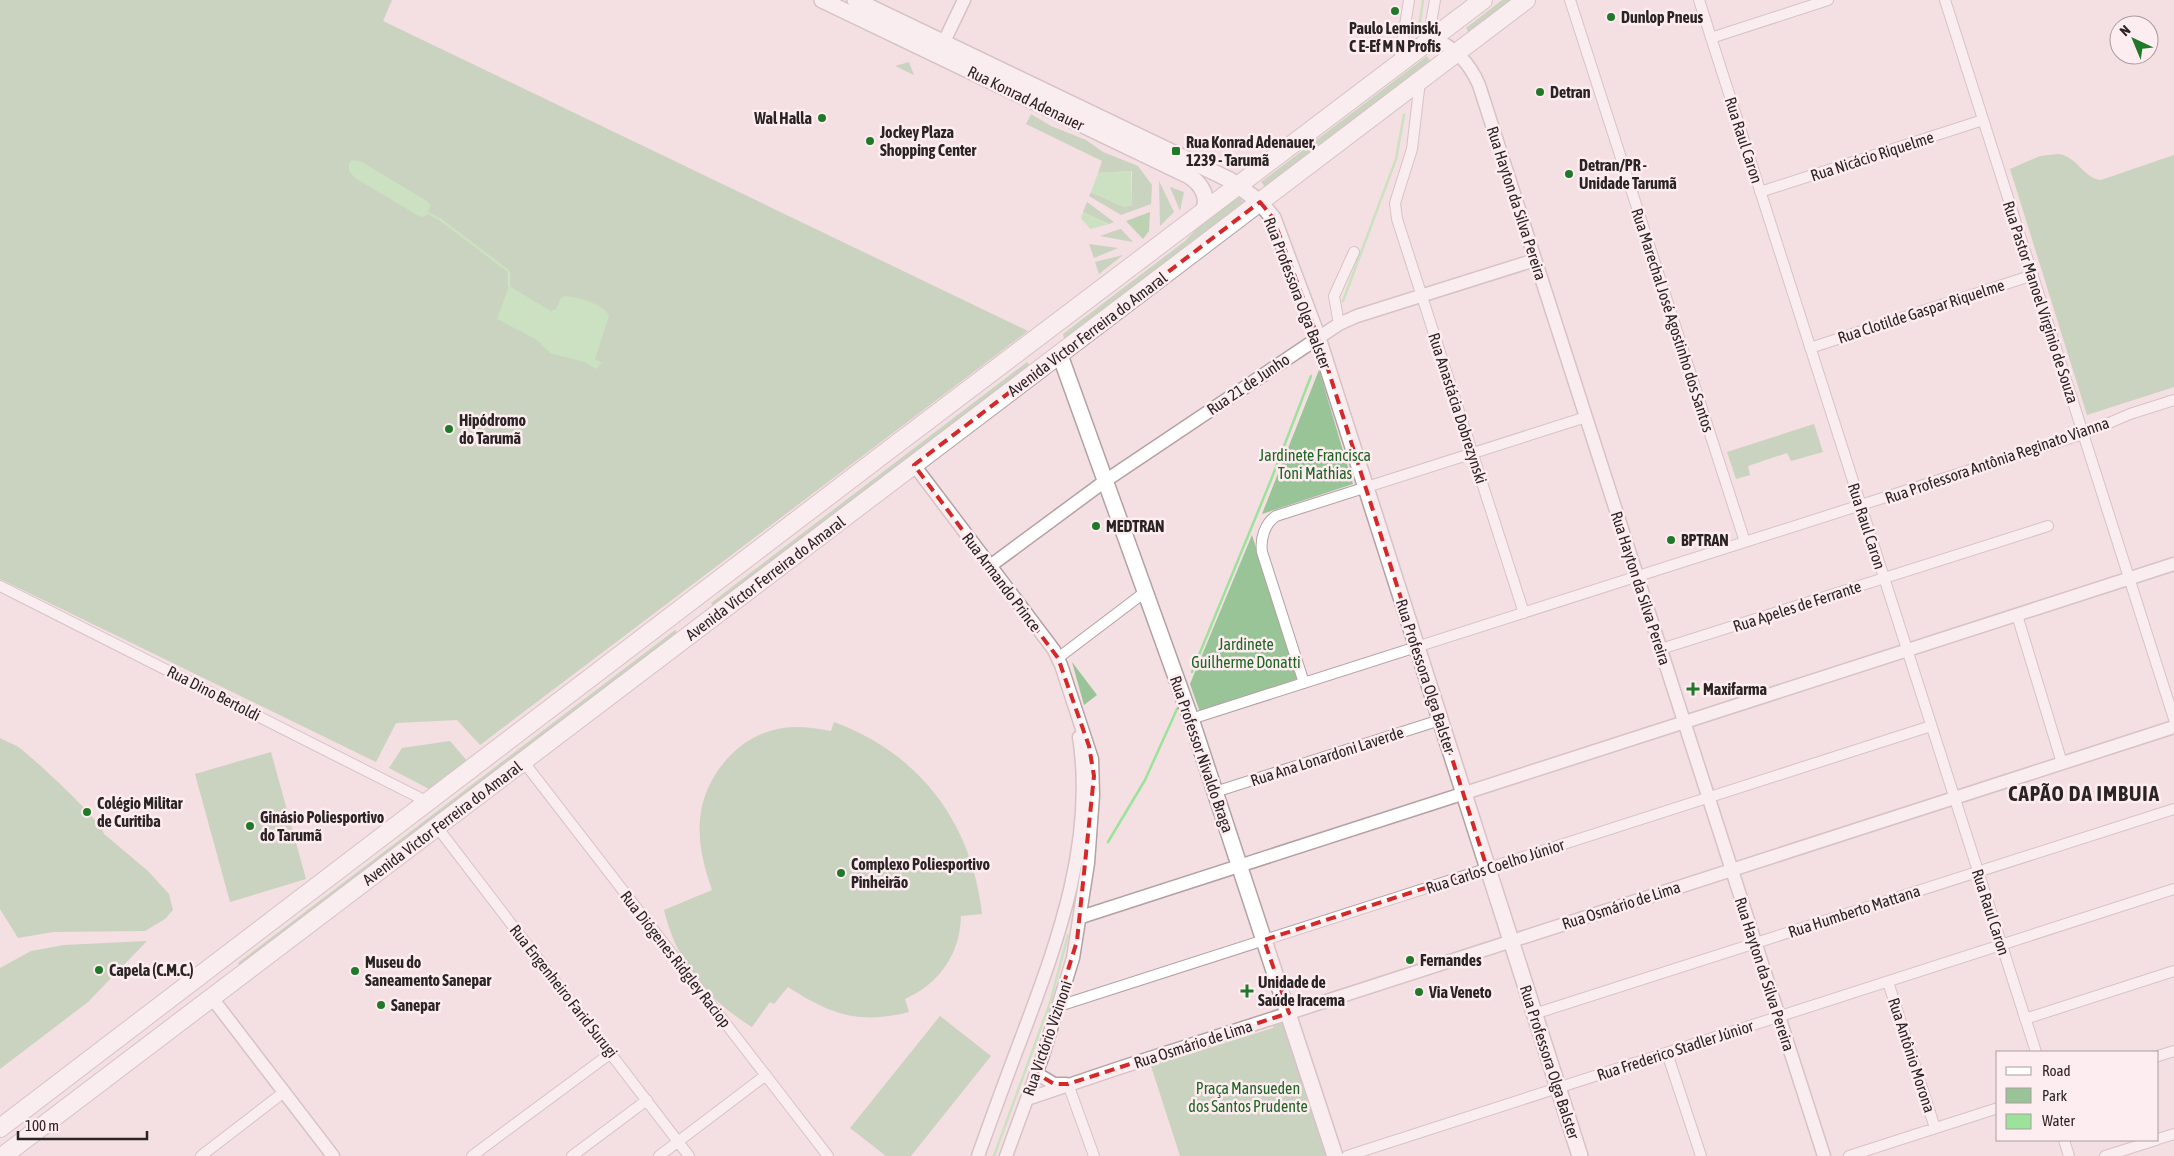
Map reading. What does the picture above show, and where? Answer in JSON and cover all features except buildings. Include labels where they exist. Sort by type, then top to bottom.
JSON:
[{"type":"highway","name":"Avenida Victor Ferreira do Amaral","points":[[0,1128],[1483,0]]},
{"type":"highway","name":"Avenida Victor Ferreira do Amaral","points":[[3,1156],[21,1151],[146,1047],[1526,0]]},
{"type":"highway","points":[[1060,354],[1059,332],[1069,315]]},
{"type":"highway","points":[[696,597],[695,606],[698,613],[706,618],[712,618]]},
{"type":"highway","points":[[670,617],[678,618],[685,623],[688,630],[686,638]]},
{"type":"highway","points":[[161,1005],[159,1012],[162,1020],[167,1025],[175,1026]]},
{"type":"highway","points":[[131,1028],[141,1029],[146,1034],[148,1041],[146,1047]]},
{"type":"main road","name":"Rua Konrad Adenauer","points":[[822,0],[940,49],[1238,185],[1260,202]]},
{"type":"main road","name":"Rua Konrad Adenauer","points":[[855,0],[940,49],[1193,179],[1201,186],[1205,195],[1205,205],[1200,215]]},
{"type":"main road","name":"Rua Professora Olga Balster","points":[[1260,202],[1273,218],[1318,338],[1580,1156]]},
{"type":"main road","name":"Rua Professor Nivaldo Braga","points":[[1060,354],[1191,719],[1335,1156]]},
{"type":"street","points":[[940,49],[964,0]]},
{"type":"street","points":[[1399,64],[1409,0]]},
{"type":"street","points":[[1433,38],[1430,29],[1435,0]]},
{"type":"street","name":"Rua Marechal José Agostinho dos Santos","points":[[1562,0],[1574,12]]},
{"type":"street","name":"Rua Marechal José Agostinho dos Santos","points":[[1570,0],[1745,542]]},
{"type":"street","name":"Rua Raul Caron","points":[[1698,0],[2036,1051]]},
{"type":"street","points":[[1711,38],[1828,0]]},
{"type":"street","name":"Rua Pastor Manoel Virgínio de Souza","points":[[1945,0],[2174,719]]},
{"type":"street","name":"Rua Hayton da Silva Pereira","points":[[1433,38],[1457,53],[1468,65],[1479,85],[1824,1156]]},
{"type":"street","name":"Rua Anastácia Dobrezynski","points":[[1420,81],[1412,149],[1395,203],[1397,219],[1524,613]]},
{"type":"street","name":"Rua Nicácio Riquelme","points":[[1760,192],[1983,120]]},
{"type":"street","points":[[1339,324],[1334,296],[1354,252]]},
{"type":"street","name":"Rua 21 de Junho","points":[[990,566],[1105,481],[1339,324],[1357,316],[1421,295],[1535,260]]},
{"type":"street","name":"Rua Clotilde Gaspar Riquelme","points":[[1810,348],[2033,275]]},
{"type":"street","name":"Rua Professora Antônia Reginato Vianna","points":[[1191,719],[2083,434],[2130,414],[2174,400]]},
{"type":"street","points":[[1304,683],[1262,552],[1264,534],[1270,521],[1276,516],[1586,418]]},
{"type":"street","name":"Rua Armando Prince","points":[[914,466],[1058,658],[1089,746],[1094,776],[1088,863],[1081,917]]},
{"type":"street","name":"Rua Apeles de Ferrante","points":[[1661,650],[2048,526]]},
{"type":"street","points":[[1081,917],[2174,564]]},
{"type":"street","name":"Rua Dino Bertoldi","points":[[0,586],[428,802]]},
{"type":"street","points":[[1058,658],[1145,592]]},
{"type":"street","points":[[2017,615],[2062,763]]},
{"type":"street","name":"Rua Armando Prince","points":[[1062,924],[1073,878],[1083,785],[1082,751],[1075,707]]},
{"type":"street","name":"Rua Ana Lonardoni Laverde","points":[[1215,792],[1440,720]]},
{"type":"street","name":"Rua Carlos Coelho Júnior","points":[[1059,1006],[1931,726]]},
{"type":"street","name":"Rua Osmário de Lima","points":[[1027,1099],[1068,1084],[2174,727]]},
{"type":"street","name":"Rua Diógenes Ridgley Raciop","points":[[523,762],[828,1156]]},
{"type":"street","name":"Rua Humberto Mattana","points":[[1534,1014],[2174,809]]},
{"type":"street","name":"Rua Engenheiro Farid Surugi","points":[[437,827],[689,1156]]},
{"type":"street","name":"Rua Frederico Stadler Júnior","points":[[1347,1156],[2174,889]]},
{"type":"street","name":"Rua Victório Vizinoni","points":[[1006,1156],[1059,1006],[1074,958],[1081,917]]},
{"type":"street","name":"Rua Victório Vizinoni","points":[[980,1151],[1062,924]]},
{"type":"street","points":[[2025,1019],[2174,971]]},
{"type":"street","name":"Rua Antônio Morona","points":[[1888,982],[1935,1128]]},
{"type":"street","points":[[212,998],[333,1156]]},
{"type":"street","points":[[2159,1056],[2174,1051]]},
{"type":"street","points":[[472,1156],[611,1053]]},
{"type":"street","points":[[1667,1053],[1700,1156]]},
{"type":"street","points":[[1036,1073],[1054,1084],[1068,1084],[1094,1156]]},
{"type":"street","points":[[659,1156],[766,1075]]},
{"type":"street","points":[[201,1156],[284,1092]]},
{"type":"street","points":[[572,1156],[647,1100]]},
{"type":"street","points":[[1849,1156],[1996,1109]]},
{"type":"street","points":[[2159,1138],[2174,1134]]},
{"type":"street","points":[[2064,1141],[2069,1156]]},
{"type":"street","points":[[2105,1156],[2151,1141]]},
{"type":"street","points":[[970,1156],[980,1151]]},
{"type":"highlighted area","points":[[1260,202],[1273,218],[1318,338],[1487,868],[1264,940],[1289,1013],[1068,1084],[1054,1084],[1036,1073],[1077,941],[1094,776],[1089,746],[1058,658],[914,465]]},
{"type":"green space","name":"Hipódromo do Tarumã","points":[[0,0],[392,0],[383,21],[1028,331],[480,745],[457,720],[396,723],[376,762],[0,579]]},
{"type":"green space","points":[[1502,0],[1516,0],[1470,34],[1466,28]]},
{"type":"green space","points":[[1427,56],[1432,64],[1268,190],[1261,182]]},
{"type":"green space","points":[[909,62],[914,75],[895,66]]},
{"type":"green space","points":[[1031,114],[1051,126],[1086,140],[1103,152],[1138,166],[1152,185],[1151,204],[1121,215],[1089,196],[1091,192],[1124,207],[1132,205],[1132,171],[1098,173],[1102,161],[1026,124]]},
{"type":"green space","points":[[2058,154],[2070,159],[2089,175],[2101,180],[2174,155],[2174,387],[2087,415],[2010,169],[2040,156]]},
{"type":"green space","points":[[1159,181],[1174,212],[1160,226]]},
{"type":"green space","points":[[1170,187],[1184,192],[1180,211]]},
{"type":"green space","points":[[1238,195],[1246,205],[1065,344],[1063,334],[1185,241],[1209,216]]},
{"type":"green space","points":[[1087,202],[1114,222],[1109,224],[1083,212]]},
{"type":"green space","points":[[1120,229],[1133,242],[1100,236]]},
{"type":"green space","points":[[1089,244],[1118,248],[1094,258]]},
{"type":"green space","points":[[1123,255],[1099,274],[1095,262]]},
{"type":"green space","points":[[1027,362],[1032,369],[717,610],[711,603]]},
{"type":"green space","name":"Jardinete Francisca Toni Mathias","points":[[1319,370],[1353,484],[1262,514]]},
{"type":"green space","points":[[1814,424],[1823,452],[1791,461],[1787,453],[1748,466],[1750,475],[1736,479],[1727,452]]},
{"type":"green space","name":"Jardinete Guilherme Donatti","points":[[1252,535],[1297,679],[1200,712],[1190,684]]},
{"type":"green space","points":[[675,630],[679,636],[241,967],[238,963]]},
{"type":"green space","points":[[1072,662],[1097,695],[1084,705]]},
{"type":"green space","name":"Complexo Poliesportivo Pinheirão","points":[[834,722],[865,736],[892,753],[916,773],[937,796],[954,822],[967,851],[976,881],[982,914],[961,916],[957,943],[952,955],[938,976],[928,985],[905,999],[909,1012],[875,1017],[846,1015],[818,1004],[788,987],[774,1004],[770,1002],[752,1027],[721,1004],[696,978],[669,929],[664,910],[712,890],[702,855],[700,819],[707,791],[721,766],[742,745],[767,732],[791,727],[807,727],[831,731]]},
{"type":"green space","points":[[0,738],[19,747],[53,777],[81,804],[104,834],[148,871],[169,894],[173,910],[165,919],[145,931],[53,932],[18,938],[0,909]]},
{"type":"green space","points":[[450,741],[468,762],[429,789],[389,768],[402,748]]},
{"type":"green space","name":"Ginásio Poliesportivo do Tarumã","points":[[271,752],[306,879],[230,902],[195,774]]},
{"type":"green space","points":[[147,941],[88,1002],[0,1069],[0,968],[31,951],[64,945]]},
{"type":"green space","points":[[940,1016],[991,1056],[911,1156],[886,1156],[850,1128]]},
{"type":"green space","name":"Praça Mansueden dos Santos Prudente","points":[[1281,1022],[1285,1024],[1328,1156],[1180,1156],[1151,1066],[1273,1028],[1274,1023]]},
{"type":"shaded area","points":[[1150,212],[1149,231],[1143,239],[1126,221]]},
{"type":"water","points":[[352,160],[362,162],[427,201],[431,206],[426,216],[417,215],[355,178],[349,171],[349,163]]},
{"type":"water","points":[[1131,171],[1132,205],[1124,207],[1091,192],[1098,173]]},
{"type":"water","points":[[1083,212],[1109,224],[1090,229],[1081,218]]},
{"type":"water","points":[[509,286],[551,311],[556,309],[561,298],[565,296],[583,300],[602,308],[609,316],[595,359],[602,363],[596,369],[584,362],[550,353],[537,340],[497,319]]},
{"type":"waterway","points":[[1419,30],[1423,0]]},
{"type":"waterway","points":[[1343,301],[1396,159],[1404,115]]},
{"type":"waterway","points":[[428,213],[441,220],[507,270],[509,273],[509,286]]},
{"type":"waterway","points":[[1192,672],[1271,480],[1311,376]]},
{"type":"waterway","points":[[1108,842],[1145,780],[1177,709]]},
{"type":"waterway","points":[[994,1156],[1050,1003],[1068,935]]},
{"type":"place","name":"Paulo Leminski, C E-Ef M N Profis","points":[[1395,11]]},
{"type":"place","name":"Dunlop Pneus","points":[[1611,17]]},
{"type":"place","name":"Detran","points":[[1540,92]]},
{"type":"place","name":"Wal Halla","points":[[822,118]]},
{"type":"place","name":"Jockey Plaza Shopping Center","points":[[870,141]]},
{"type":"place","name":"Rua Konrad Adenauer, 1239 - Tarumã","points":[[1176,151]]},
{"type":"place","name":"Detran/PR - Unidade Tarumã","points":[[1569,174]]},
{"type":"place","name":"Hipódromo do Tarumã","points":[[449,429]]},
{"type":"place","name":"MEDTRAN","points":[[1096,526]]},
{"type":"place","name":"BPTRAN","points":[[1671,540]]},
{"type":"place","name":"Maxifarma","points":[[1693,689]]},
{"type":"place","name":"Colégio Militar de Curitiba","points":[[87,812]]},
{"type":"place","name":"Ginásio Poliesportivo do Tarumã","points":[[250,826]]},
{"type":"place","name":"Complexo Poliesportivo Pinheirão","points":[[841,873]]},
{"type":"place","name":"Fernandes","points":[[1410,960]]},
{"type":"place","name":"Capela (C.M.C.)","points":[[99,970]]},
{"type":"place","name":"Museu do Saneamento Sanepar","points":[[355,971]]},
{"type":"place","name":"Unidade de Saúde Iracema","points":[[1247,991]]},
{"type":"place","name":"Via Veneto","points":[[1419,992]]},
{"type":"place","name":"Sanepar","points":[[381,1005]]},
{"type":"district","name":"CAPÃO DA IMBUIA","points":[[2084,793]]}]
